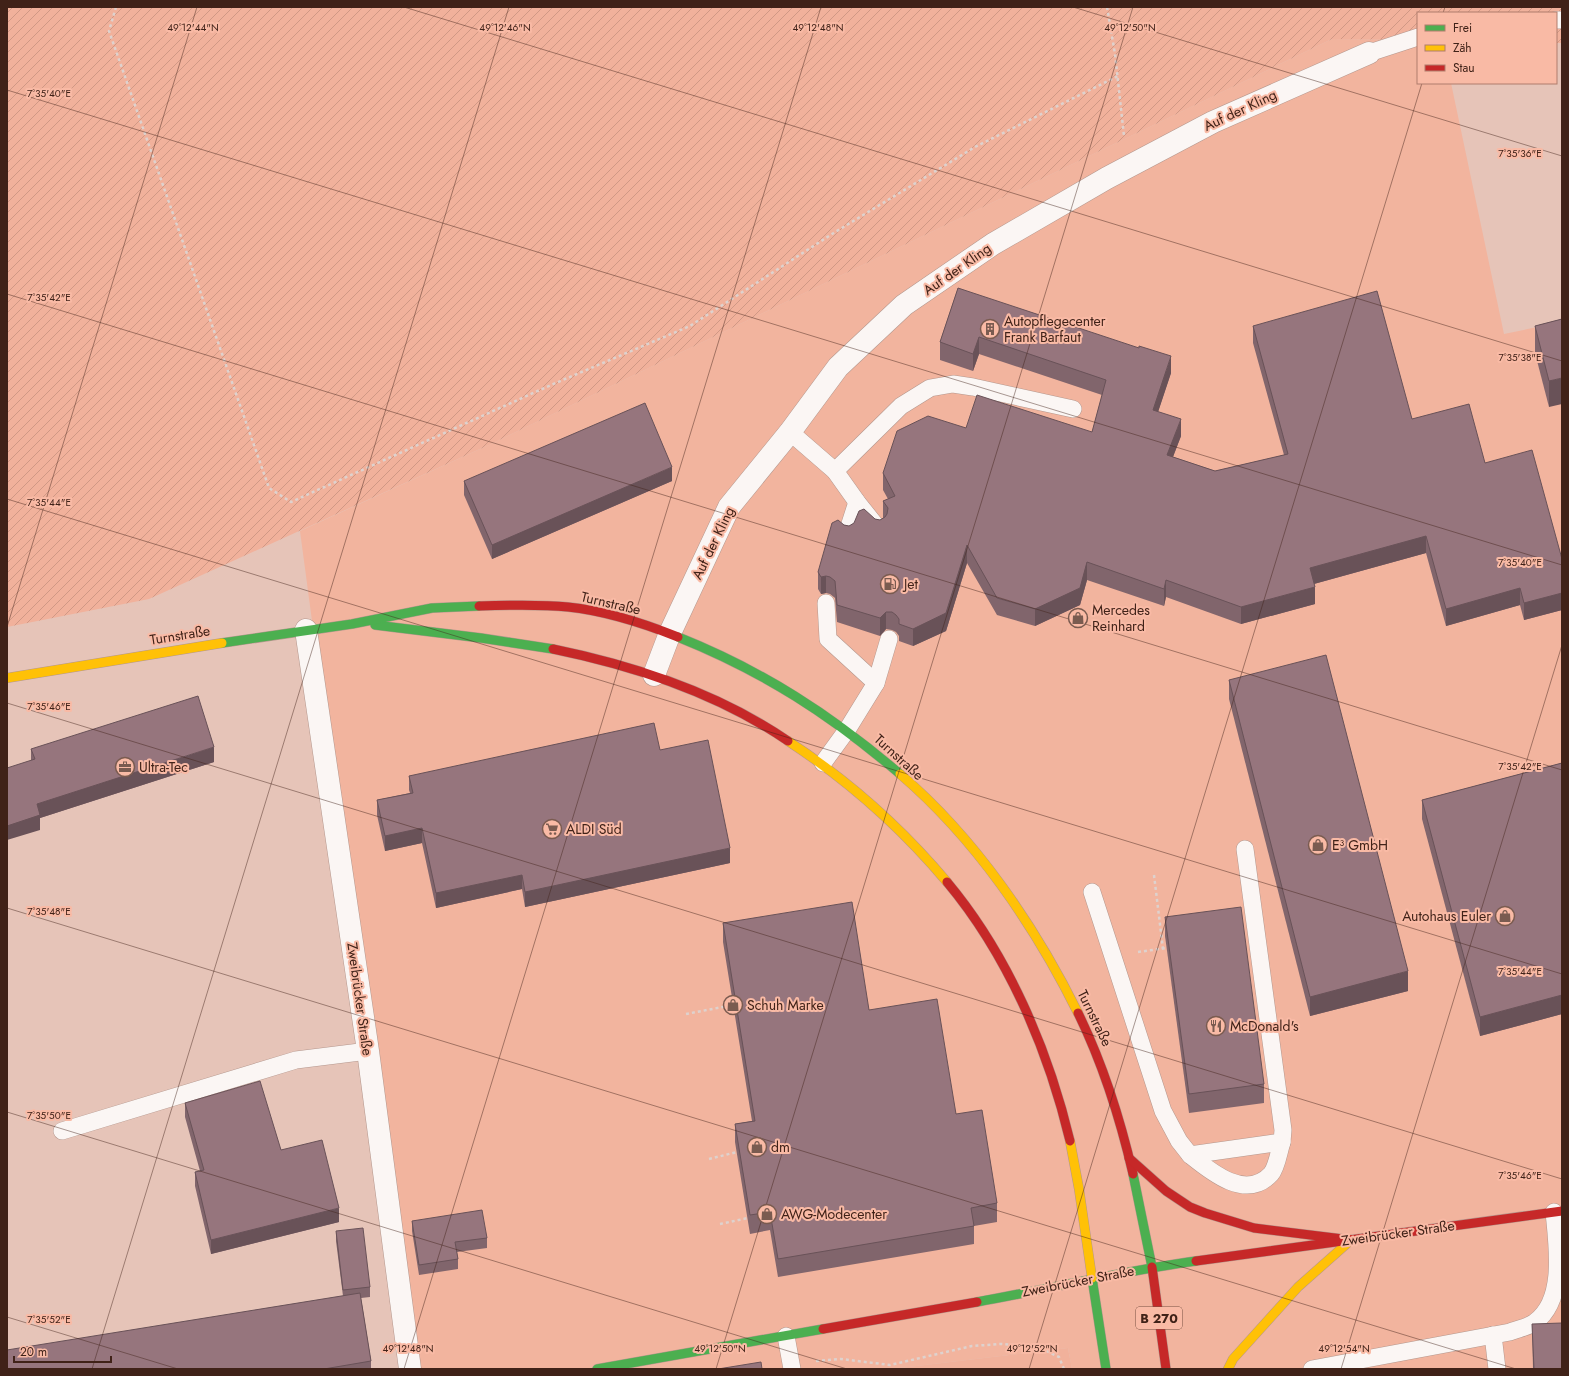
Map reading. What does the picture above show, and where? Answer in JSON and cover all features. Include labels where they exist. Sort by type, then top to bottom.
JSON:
[{"type":"street","name":"Auf der Kling","points":[[654,676],[670,633],[730,507],[790,432],[838,367],[904,305],[993,244],[1128,167],[1212,122],[1369,53]]},
{"type":"street","name":"Turnstraße","points":[[7,678],[59,668],[358,623],[428,608],[518,604],[571,607],[624,618],[670,633],[728,657],[784,687],[848,730],[937,810],[974,851],[1002,886],[1059,975],[1093,1043],[1113,1098],[1129,1158],[1152,1267]]},
{"type":"street","name":"Turnstraße","points":[[358,623],[512,643],[589,657],[654,676],[700,693],[765,727],[823,763],[886,816],[924,855],[963,902],[980,927],[1017,990],[1041,1048],[1060,1103],[1071,1146],[1082,1205],[1106,1369]]},
{"type":"street","name":"Zweibrücker Straße","points":[[306,630],[368,1051],[410,1369]]},
{"type":"street","points":[[1129,1158],[1166,1191],[1190,1207],[1205,1213],[1254,1228],[1351,1240]]},
{"type":"street","name":"Zweibrücker Straße","points":[[597,1369],[626,1367],[786,1336],[986,1300],[1152,1267],[1558,1212]]},
{"type":"street","points":[[1228,1369],[1233,1359],[1298,1287],[1351,1240]]},
{"type":"street","name":"B 270","points":[[1152,1267],[1166,1369]]},
{"type":"lane","name":"Auf der Kling","points":[[1369,53],[1417,37]]},
{"type":"lane","points":[[835,471],[901,406],[930,388],[952,384],[973,387],[1072,409]]},
{"type":"lane","points":[[790,432],[835,471],[857,502],[878,527]]},
{"type":"lane","points":[[847,534],[857,502]]},
{"type":"lane","points":[[826,603],[828,639],[876,683]]},
{"type":"lane","points":[[823,763],[848,730],[876,683],[889,638]]},
{"type":"lane","points":[[1092,892],[1163,1111],[1179,1141],[1190,1155],[1207,1169],[1228,1181],[1245,1185],[1258,1183],[1271,1173],[1282,1142],[1283,1130],[1245,849]]},
{"type":"lane","points":[[62,1132],[296,1060],[368,1051]]},
{"type":"lane","points":[[1190,1155],[1282,1142]]},
{"type":"lane","points":[[1312,1369],[1510,1332],[1535,1322],[1549,1306],[1556,1283],[1558,1212]]},
{"type":"lane","points":[[1493,1335],[1497,1369]]},
{"type":"lane","points":[[786,1336],[792,1366]]},
{"type":"path","points":[[116,7],[109,31],[268,488],[291,502],[551,385],[690,326],[832,234],[975,147],[1118,76]]},
{"type":"path","points":[[1107,7],[1118,76],[1128,167]]},
{"type":"path","points":[[1154,875],[1163,949]]},
{"type":"path","points":[[686,1014],[733,1005]]},
{"type":"path","points":[[709,1159],[737,1152]]},
{"type":"path","points":[[720,1224],[748,1218]]},
{"type":"path","points":[[792,1366],[841,1359],[890,1365],[972,1346],[1001,1344],[1038,1347],[1059,1357],[1064,1369]]},
{"type":"shaded area","points":[[7,7],[1562,7],[1562,43],[1557,43],[1557,12],[1417,12],[1417,40],[1332,39],[491,444],[149,599],[7,627]]},
{"type":"shaded area","points":[[1332,39],[1417,40],[1417,84],[1451,84],[1504,334],[1562,322],[1562,1369],[1072,1369],[1068,1348],[891,1369],[412,1369],[300,531],[491,444]]},
{"type":"shaded area","points":[[1068,1348],[1072,1369],[891,1369]]},
{"type":"building","points":[[958,288],[1139,348],[1139,346],[1171,356],[1153,410],[1181,419],[1167,455],[1215,471],[1288,454],[1253,326],[1377,291],[1412,419],[1469,404],[1485,463],[1532,450],[1562,559],[1562,593],[1524,603],[1520,588],[1446,609],[1426,536],[1310,568],[1315,587],[1241,607],[1166,580],[1164,589],[1087,562],[1080,588],[1035,609],[997,598],[967,545],[946,613],[913,629],[899,624],[899,619],[892,612],[886,612],[880,618],[837,605],[835,581],[830,577],[821,577],[818,572],[832,523],[838,520],[844,525],[849,526],[854,523],[859,511],[864,509],[875,519],[880,520],[885,517],[888,508],[883,501],[895,496],[883,473],[897,431],[928,416],[966,428],[977,395],[1092,432],[1106,380],[979,337],[973,354],[940,342]]},
{"type":"building","points":[[1562,319],[1562,378],[1549,381],[1535,326]]},
{"type":"building","points":[[645,403],[672,467],[492,545],[464,481]]},
{"type":"building","name":"E³ GmbH","points":[[1326,655],[1408,971],[1310,997],[1229,680]]},
{"type":"building","points":[[198,696],[214,747],[37,804],[40,815],[7,826],[7,768],[35,759],[31,749]]},
{"type":"building","name":"ALDI Süd","points":[[654,723],[660,750],[708,740],[730,848],[525,892],[522,875],[436,893],[422,828],[385,836],[377,800],[413,793],[409,776]]},
{"type":"building","name":"Autohaus Euler","points":[[1562,763],[1562,995],[1480,1017],[1422,800]]},
{"type":"building","points":[[852,902],[869,1010],[937,999],[956,1114],[982,1110],[997,1203],[971,1208],[974,1226],[778,1259],[770,1212],[750,1215],[735,1124],[755,1121],[723,923]]},
{"type":"building","name":"McDonald's","points":[[1241,907],[1264,1084],[1189,1094],[1165,917]]},
{"type":"building","points":[[260,1081],[281,1150],[322,1140],[339,1208],[211,1240],[195,1172],[204,1170],[185,1103]]},
{"type":"building","points":[[482,1210],[487,1238],[455,1242],[458,1259],[419,1265],[412,1221]]},
{"type":"building","points":[[363,1228],[370,1287],[343,1290],[336,1231]]},
{"type":"building","points":[[360,1293],[371,1361],[324,1369],[7,1369],[7,1350]]},
{"type":"building","points":[[1562,1323],[1562,1369],[1534,1369],[1532,1324]]},
{"type":"building","points":[[761,1362],[762,1369],[718,1369]]},
{"type":"traffic: fast","points":[[222,643],[352,624],[432,608],[479,606]]},
{"type":"traffic: fast","points":[[375,625],[481,638],[553,649]]},
{"type":"traffic: fast","points":[[678,637],[739,664],[795,696],[848,732],[900,774]]},
{"type":"traffic: fast","points":[[1133,1174],[1152,1267]]},
{"type":"traffic: fast","points":[[977,1302],[1141,1270],[1196,1261]]},
{"type":"traffic: fast","points":[[1092,1278],[1106,1369]]},
{"type":"traffic: fast","points":[[597,1369],[823,1329]]},
{"type":"traffic: slow","points":[[7,678],[222,643]]},
{"type":"traffic: slow","points":[[788,741],[853,788],[892,823],[947,882]]},
{"type":"traffic: slow","points":[[900,774],[953,826],[1001,885],[1043,948],[1078,1013]]},
{"type":"traffic: slow","points":[[1070,1141],[1079,1189],[1092,1278]]},
{"type":"traffic: slow","points":[[1228,1369],[1233,1359],[1298,1287],[1351,1240]]},
{"type":"traffic: jam","points":[[479,606],[535,605],[596,611],[624,618],[678,637]]},
{"type":"traffic: jam","points":[[553,649],[615,664],[675,683],[705,695],[733,709],[788,741]]},
{"type":"traffic: jam","points":[[947,882],[969,910],[989,940],[1023,1004],[1050,1072],[1070,1141]]},
{"type":"traffic: jam","points":[[1078,1013],[1087,1032],[1110,1092],[1133,1174]]},
{"type":"traffic: jam","points":[[1129,1158],[1166,1191],[1190,1207],[1205,1213],[1254,1228],[1351,1240]]},
{"type":"traffic: jam","points":[[1196,1261],[1562,1211]]},
{"type":"traffic: jam","points":[[1152,1267],[1166,1369]]},
{"type":"traffic: jam","points":[[823,1329],[977,1302]]},
{"type":"place","name":"Autopflegecenter Frank Barfaut","points":[[990,329]]},
{"type":"place","name":"Jet","points":[[890,584]]},
{"type":"place","name":"Mercedes Reinhard","points":[[1078,618]]},
{"type":"place","name":"Ultra-Tec","points":[[125,767]]},
{"type":"place","name":"ALDI Süd","points":[[552,829]]},
{"type":"place","name":"E³ GmbH","points":[[1318,845]]},
{"type":"place","name":"Autohaus Euler","points":[[1505,916]]},
{"type":"place","name":"Schuh Marke","points":[[733,1005]]},
{"type":"place","name":"McDonald's","points":[[1216,1026]]},
{"type":"place","name":"dm","points":[[757,1147]]},
{"type":"place","name":"AWG-Modecenter","points":[[767,1214]]}]
